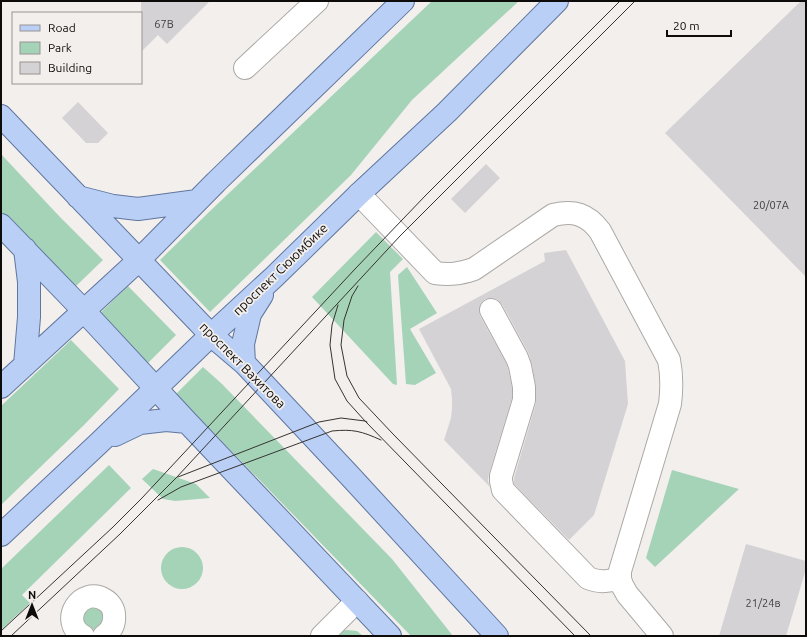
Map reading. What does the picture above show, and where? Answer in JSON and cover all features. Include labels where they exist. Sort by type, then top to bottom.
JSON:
[{"type":"main road","points":[[1,387],[138,260],[403,1]]},
{"type":"main road","name":"проспект Сююмбике","points":[[1,535],[447,112],[557,1]]},
{"type":"main road","name":"проспект Вахитова","points":[[1,116],[211,335],[244,363],[497,636]]},
{"type":"main road","points":[[78,197],[113,206],[138,209],[197,201]]},
{"type":"main road","points":[[1,225],[390,636]]},
{"type":"main road","points":[[25,249],[29,282],[29,317],[25,365]]},
{"type":"main road","points":[[244,363],[243,344],[250,314],[274,277]]},
{"type":"main road","points":[[99,443],[140,423],[166,420],[187,422]]},
{"type":"lane","points":[[245,68],[317,1]]},
{"type":"lane","points":[[359,194],[435,272],[443,274],[462,273],[474,269],[553,215],[569,213],[578,214],[594,223],[600,231],[669,360],[672,376],[670,404],[620,571],[620,579],[627,594],[662,636]]},
{"type":"lane","points":[[491,310],[516,358],[524,386],[524,400],[501,476],[503,490],[588,578],[598,582],[620,579]]},
{"type":"lane","points":[[83,636],[78,633],[74,627],[72,613],[80,600],[93,596],[106,600],[111,605],[114,612],[114,625],[104,636]]},
{"type":"lane","points":[[322,636],[357,601]]},
{"type":"green space","points":[[432,1],[519,1],[412,100],[351,175],[210,312],[160,260]]},
{"type":"green space","points":[[1,154],[103,260],[74,288],[1,212]]},
{"type":"green space","points":[[376,232],[403,259],[390,272],[397,385],[393,384],[312,297]]},
{"type":"green space","points":[[407,267],[437,313],[410,329],[436,373],[415,385],[406,384],[398,275]]},
{"type":"green space","points":[[128,286],[176,335],[148,363],[99,314]]},
{"type":"green space","points":[[71,340],[119,389],[1,505],[1,406]]},
{"type":"green space","points":[[203,367],[222,384],[392,559],[453,636],[411,636],[176,394]]},
{"type":"green space","points":[[109,465],[131,488],[22,595],[30,603],[1,630],[1,569]]},
{"type":"green space","points":[[153,469],[196,484],[210,498],[175,501],[163,499],[142,479]]},
{"type":"green space","points":[[672,470],[739,489],[655,567],[646,558]]},
{"type":"green space","points":[[178,547],[186,547],[194,550],[200,556],[203,568],[200,580],[194,586],[186,589],[178,589],[170,586],[164,580],[161,572],[161,564],[164,556],[170,550]]},
{"type":"green space","points":[[96,607],[102,611],[105,622],[97,630],[89,629],[84,625],[83,614],[88,608]]},
{"type":"green space","points":[[337,631],[357,631],[363,636],[341,636]]},
{"type":"building","points":[[141,1],[210,1],[167,44],[158,35],[142,51]]},
{"type":"building","points":[[801,1],[806,1],[806,277],[665,133]]},
{"type":"building","points":[[78,102],[108,133],[98,143],[86,143],[62,118]]},
{"type":"building","points":[[486,164],[500,178],[465,213],[451,199]]},
{"type":"building","points":[[566,250],[625,361],[628,404],[594,515],[569,540],[514,484],[514,478],[536,403],[536,387],[529,354],[502,304],[497,299],[485,299],[481,303],[479,309],[480,316],[506,363],[512,388],[512,398],[489,473],[488,481],[490,487],[444,440],[451,418],[451,389],[419,329],[545,261],[544,253]]},
{"type":"building","points":[[746,544],[806,561],[806,569],[786,636],[719,636]]},
{"type":"tram line","points":[[1,631],[142,498],[426,195],[620,1]]},
{"type":"tram line","points":[[11,636],[120,534],[176,478],[400,236],[635,1]]},
{"type":"tram line","points":[[358,286],[352,296],[344,320],[341,345],[347,376],[359,398],[591,636]]},
{"type":"tram line","points":[[338,305],[332,325],[330,345],[335,379],[347,401],[575,636]]},
{"type":"tram line","points":[[178,477],[319,422],[341,418],[367,422]]},
{"type":"tram line","points":[[158,500],[181,487],[332,431],[357,431],[381,440]]}]
